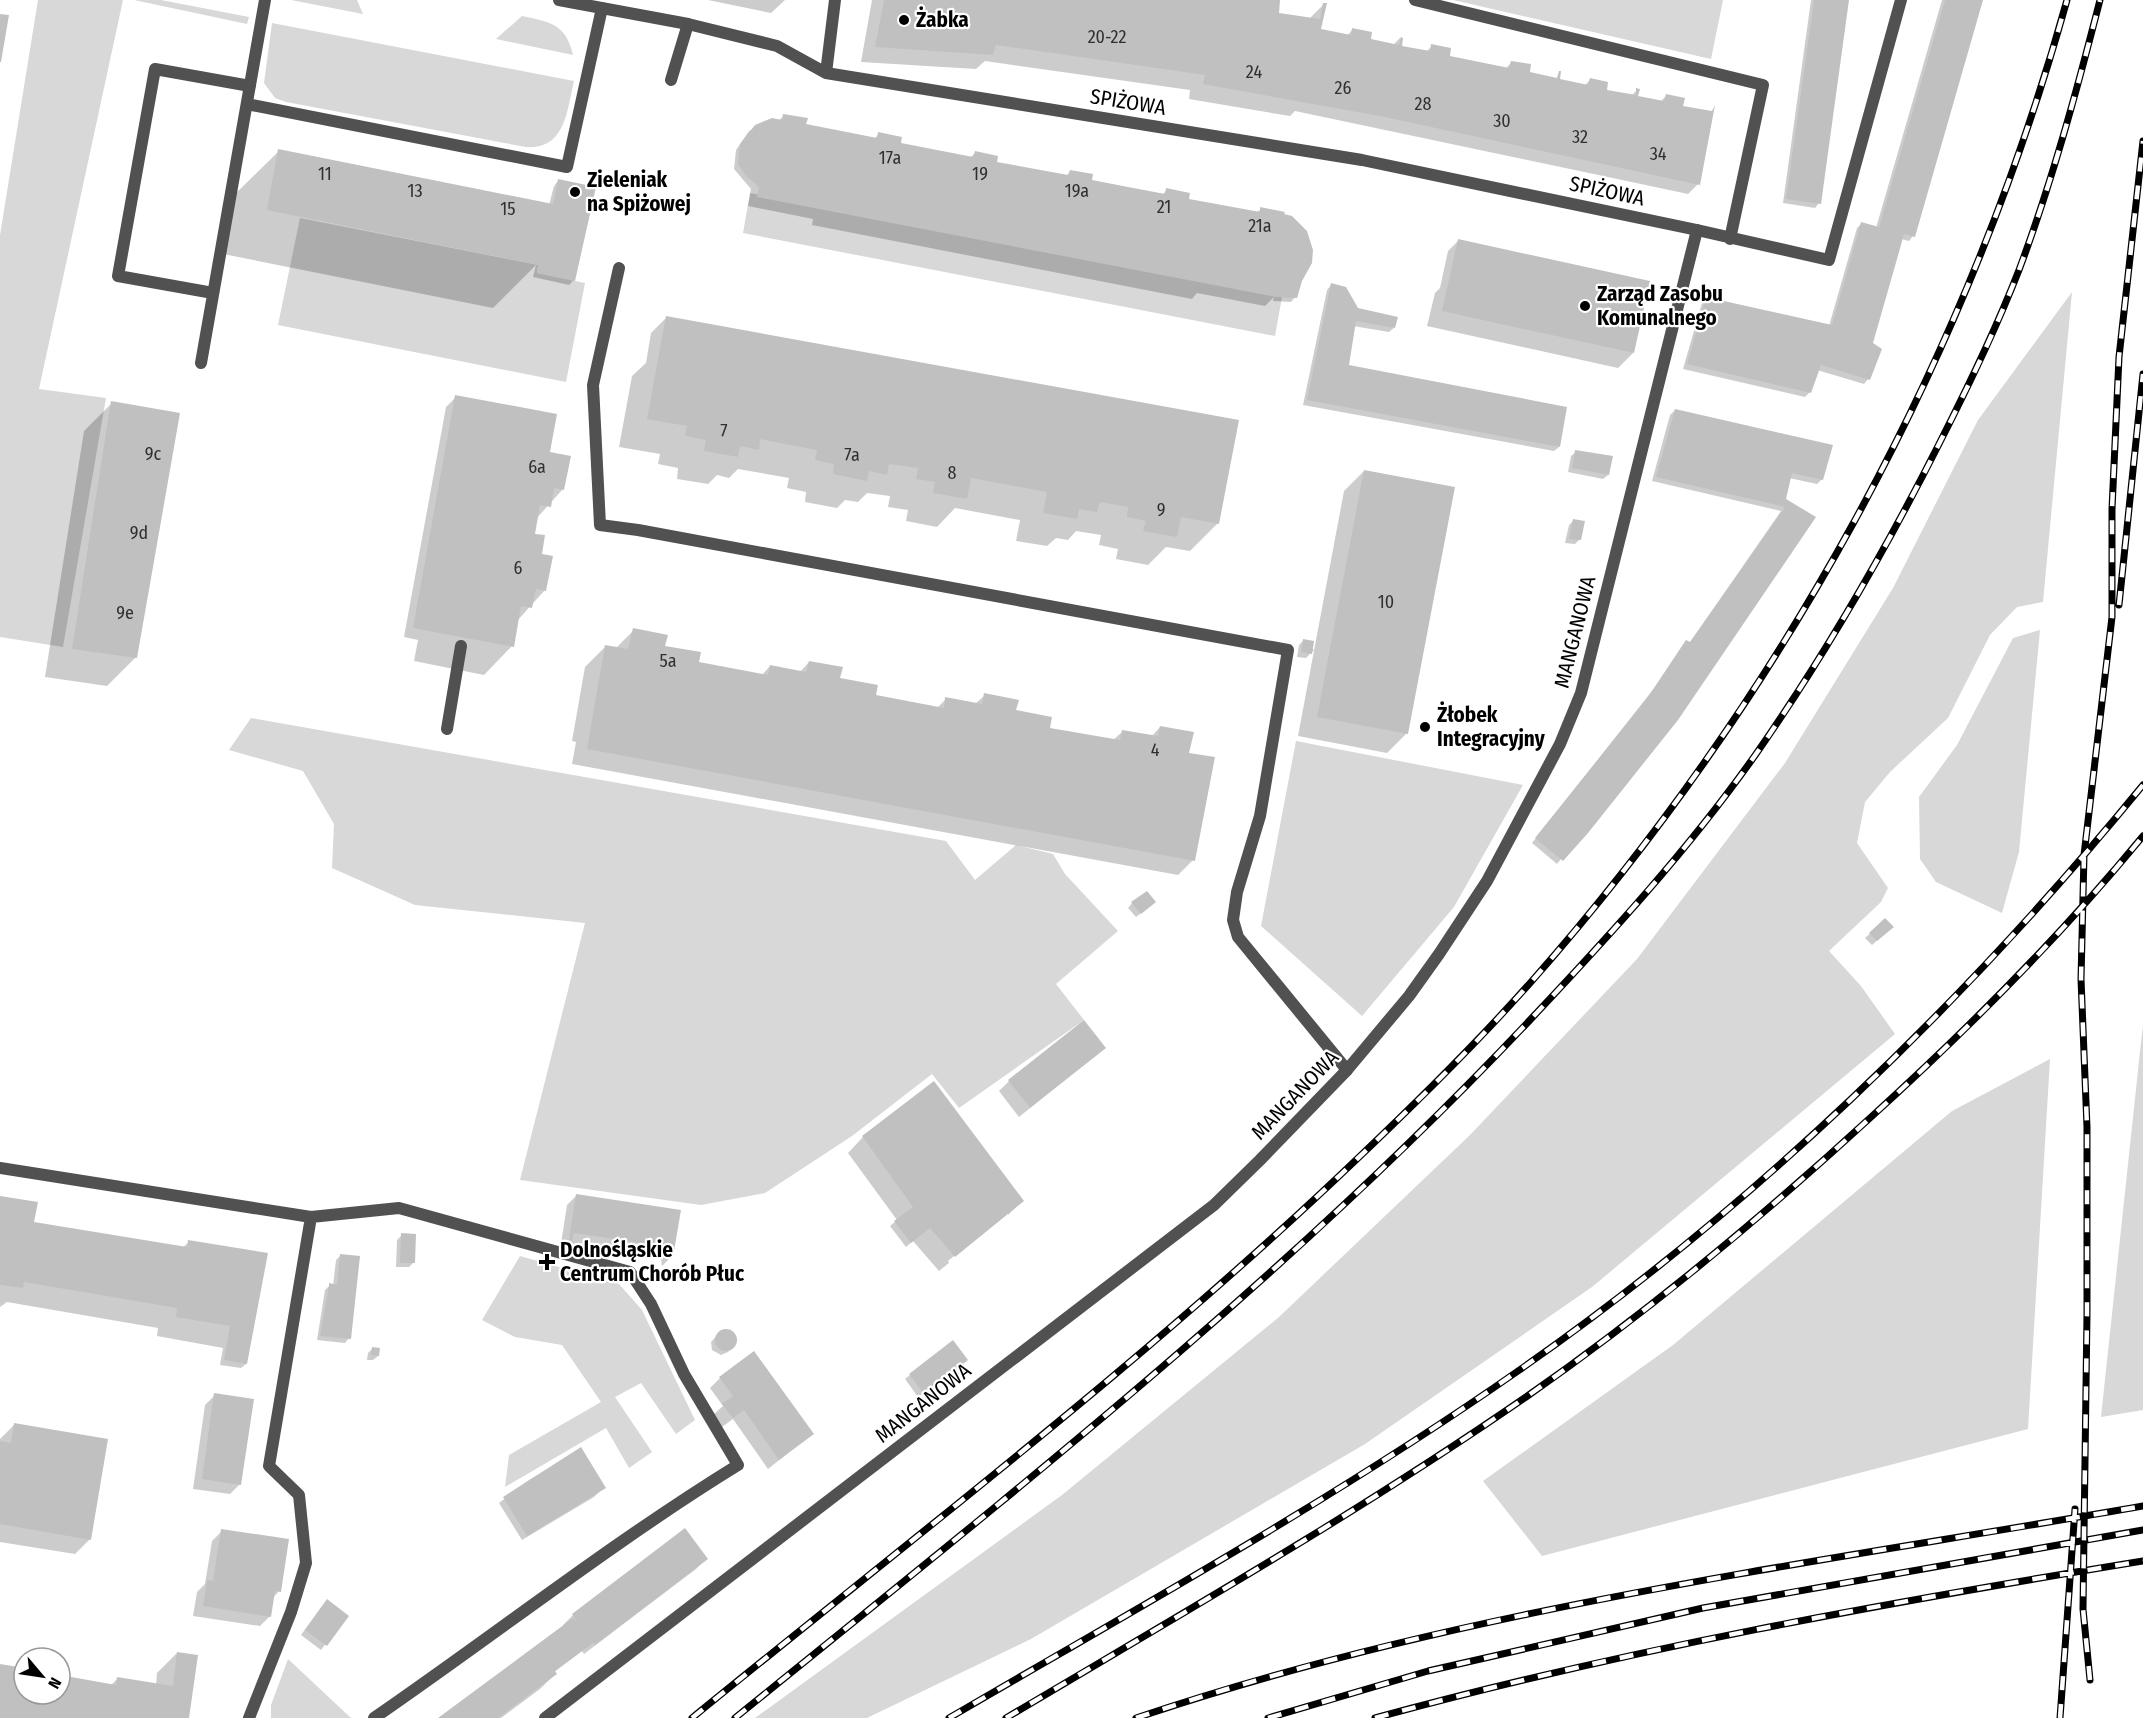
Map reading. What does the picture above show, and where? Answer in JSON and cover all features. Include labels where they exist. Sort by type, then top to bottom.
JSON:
[{"type":"street","points":[[201,363],[265,0]]},
{"type":"street","name":"SPIŻOWA","points":[[559,0],[688,24],[777,46],[826,72],[1362,160],[1697,230],[1828,260],[1901,0]]},
{"type":"street","points":[[826,72],[834,0]]},
{"type":"street","points":[[1415,0],[1763,85],[1730,239]]},
{"type":"street","points":[[247,104],[567,168],[602,8]]},
{"type":"street","points":[[671,80],[688,24]]},
{"type":"street","points":[[213,293],[118,276],[153,80],[155,69],[250,86]]},
{"type":"street","name":"MANGANOWA","points":[[545,1718],[1214,1205],[1347,1070],[1409,996],[1487,881],[1560,744],[1581,693],[1697,230]]},
{"type":"street","points":[[619,268],[593,385],[600,525],[638,530],[1288,650],[1260,816],[1237,892],[1233,920],[1238,937],[1347,1070]]},
{"type":"street","points":[[447,729],[461,646]]},
{"type":"street","points":[[0,1168],[311,1217],[399,1208],[630,1272],[651,1304],[684,1374],[738,1465],[672,1505],[494,1635],[374,1718]]},
{"type":"street","points":[[249,1718],[291,1612],[306,1563],[299,1495],[269,1466],[311,1217]]},
{"type":"shaded area","points":[[38,0],[123,0],[39,389],[106,398],[63,647],[0,637],[0,235]]},
{"type":"shaded area","points":[[134,0],[161,0],[249,17],[247,24]]},
{"type":"shaded area","points":[[291,0],[357,0],[363,14]]},
{"type":"shaded area","points":[[1453,0],[1723,0],[1711,59]]},
{"type":"shaded area","points":[[522,16],[540,20],[561,30],[570,44],[573,55],[496,39]]},
{"type":"shaded area","points":[[272,23],[574,81],[566,116],[562,126],[549,142],[526,147],[286,102],[275,98],[264,83]]},
{"type":"shaded area","points":[[750,193],[1282,297],[1275,336],[743,233]]},
{"type":"shaded area","points":[[300,218],[538,265],[537,273],[585,283],[566,382],[278,325]]},
{"type":"shaded area","points":[[2072,292],[2043,602],[2017,607],[1990,635],[1948,718],[1890,772],[1865,802],[1857,843],[1888,888],[1881,902],[1829,951],[1861,986],[1895,1034],[1592,1287],[1365,1444],[1031,1639],[867,1718],[755,1718],[1062,1495],[1279,1317],[1470,1135],[1637,959],[1785,763],[1893,588],[1978,420]]},
{"type":"shaded area","points":[[2040,630],[2019,852],[2002,913],[1936,882],[1920,859],[1919,797],[1957,745],[2013,638]]},
{"type":"shaded area","points":[[251,718],[946,841],[975,880],[1016,845],[1053,854],[1065,874],[1118,931],[1056,984],[1084,1020],[959,1108],[932,1074],[852,1136],[765,1193],[701,1205],[520,1180],[585,923],[415,905],[332,868],[334,824],[303,771],[229,750]]},
{"type":"shaded area","points":[[1296,741],[1523,785],[1454,907],[1362,1016],[1261,926]]},
{"type":"shaded area","points":[[2143,1027],[2143,1410],[2101,1417],[2142,1033]]},
{"type":"shaded area","points":[[2050,1059],[2028,1429],[1542,1556],[1483,1481],[1673,1345],[1952,1111]]},
{"type":"shaded area","points":[[520,1256],[619,1284],[642,1310],[695,1420],[676,1434],[641,1383],[615,1397],[652,1452],[629,1468],[606,1428],[505,1487],[509,1455],[601,1402],[562,1345],[515,1337],[482,1320]]},
{"type":"shaded area","points":[[288,1659],[351,1718],[271,1718],[271,1705]]},
{"type":"building","points":[[884,0],[1280,0],[1279,13],[1320,19],[1323,3],[1327,3],[1321,29],[1351,35],[1352,28],[1372,32],[1371,39],[1399,45],[1403,38],[1402,46],[1430,51],[1431,44],[1451,48],[1450,56],[1509,68],[1511,61],[1531,64],[1530,72],[1557,78],[1561,71],[1560,79],[1588,85],[1590,78],[1608,82],[1607,90],[1636,95],[1636,88],[1640,89],[1638,96],[1664,101],[1666,94],[1685,98],[1683,106],[1712,111],[1715,105],[1700,185],[1385,117],[1203,84],[1205,75],[996,45],[993,55],[875,47]]},
{"type":"building","points":[[1814,0],[1849,0],[1821,204],[1786,199]]},
{"type":"building","points":[[1945,0],[1983,0],[1915,237],[1904,234],[1873,343],[1882,349],[1870,380],[1821,365],[1811,393],[1687,364],[1706,297],[1832,325],[1861,222],[1879,227]]},
{"type":"building","points":[[0,14],[9,15],[1,62],[0,62]]},
{"type":"building","points":[[783,114],[808,118],[806,124],[877,138],[878,132],[902,137],[901,143],[973,157],[975,151],[998,156],[997,162],[1068,175],[1070,170],[1093,174],[1092,180],[1128,187],[1165,194],[1166,188],[1190,193],[1189,199],[1260,212],[1260,207],[1285,212],[1284,214],[1292,216],[1307,231],[1313,250],[1312,263],[1302,281],[1297,298],[1276,297],[757,197],[759,187],[746,176],[738,164],[740,144],[755,125],[772,118],[782,120]]},
{"type":"building","points":[[278,149],[553,204],[558,179],[596,187],[575,281],[537,273],[538,265],[267,210]]},
{"type":"building","points":[[1458,239],[1650,281],[1634,353],[1442,311]]},
{"type":"building","points":[[1331,283],[1346,287],[1358,308],[1398,317],[1395,328],[1356,321],[1349,365],[1567,407],[1560,447],[1307,400]]},
{"type":"building","points":[[666,316],[1239,420],[1219,524],[1181,517],[1177,537],[1143,531],[1146,521],[1127,517],[1128,507],[1100,502],[1097,512],[1079,509],[1077,519],[1043,513],[1047,492],[971,478],[967,499],[933,493],[935,482],[916,479],[918,468],[889,464],[887,475],[869,471],[867,481],[833,474],[834,464],[815,460],[817,450],[760,439],[759,450],[740,446],[738,457],[704,451],[706,440],[685,436],[687,426],[647,419]]},
{"type":"building","points":[[455,395],[557,414],[550,452],[571,456],[564,490],[554,488],[551,507],[540,505],[535,534],[545,535],[542,554],[553,556],[546,591],[536,589],[532,608],[521,606],[514,647],[413,628]]},
{"type":"building","points":[[111,401],[180,413],[137,658],[72,649]]},
{"type":"building","points":[[1675,409],[1833,445],[1823,480],[1792,473],[1786,499],[1816,517],[1678,720],[1563,861],[1535,838],[1648,697],[1686,640],[1690,642],[1785,507],[1656,477]]},
{"type":"building","points":[[1575,450],[1613,456],[1609,475],[1572,468]]},
{"type":"building","points":[[1364,470],[1455,487],[1408,734],[1317,717]]},
{"type":"building","points":[[1573,519],[1585,521],[1581,540],[1569,539]]},
{"type":"building","points":[[633,628],[668,635],[665,646],[701,652],[699,662],[768,675],[770,665],[806,672],[809,661],[843,667],[840,678],[878,685],[876,695],[944,708],[945,697],[982,704],[984,693],[1019,700],[1016,710],[1052,717],[1050,728],[1120,740],[1122,730],[1158,736],[1160,726],[1194,732],[1189,753],[1215,757],[1195,861],[587,749],[605,645],[628,649]]},
{"type":"building","points":[[1303,639],[1314,641],[1312,654],[1301,652]]},
{"type":"building","points":[[1147,891],[1156,902],[1141,914],[1131,902]]},
{"type":"building","points":[[1885,918],[1894,927],[1877,941],[1869,933]]},
{"type":"building","points":[[1084,1020],[1106,1048],[1030,1108],[1008,1080]]},
{"type":"building","points":[[934,1081],[1024,1201],[955,1257],[930,1228],[911,1243],[894,1221],[913,1207],[862,1136]]},
{"type":"building","points":[[576,1194],[681,1210],[673,1257],[670,1256],[671,1248],[647,1244],[574,1233],[572,1241],[569,1240]]},
{"type":"building","points":[[0,1196],[38,1202],[34,1222],[187,1247],[188,1240],[268,1253],[247,1364],[224,1360],[230,1326],[176,1317],[177,1308],[24,1282],[23,1288],[0,1285]]},
{"type":"building","points":[[401,1233],[416,1234],[415,1263],[400,1263]]},
{"type":"building","points":[[340,1254],[360,1256],[351,1339],[320,1336],[329,1283],[337,1285]]},
{"type":"building","points":[[726,1329],[734,1332],[737,1340],[734,1348],[726,1351],[718,1348],[715,1340],[718,1332]]},
{"type":"building","points":[[953,1340],[968,1360],[924,1394],[909,1374]]},
{"type":"building","points":[[372,1347],[380,1348],[379,1356],[371,1355]]},
{"type":"building","points":[[754,1351],[814,1434],[779,1460],[744,1410],[733,1418],[722,1404],[733,1396],[719,1377]]},
{"type":"building","points":[[214,1393],[254,1399],[241,1485],[202,1479]]},
{"type":"building","points":[[14,1423],[108,1439],[91,1540],[0,1524],[0,1441],[11,1443]]},
{"type":"building","points":[[581,1447],[606,1488],[527,1536],[503,1497]]},
{"type":"building","points":[[685,1528],[708,1559],[595,1645],[593,1643],[555,1671],[557,1674],[498,1718],[438,1718],[573,1618],[578,1624],[572,1614]]},
{"type":"building","points":[[221,1529],[289,1539],[281,1592],[275,1591],[271,1617],[203,1606],[207,1580],[213,1581]]},
{"type":"building","points":[[327,1599],[349,1616],[327,1646],[305,1630]]},
{"type":"building","points":[[177,1652],[198,1655],[189,1718],[0,1718],[0,1664],[12,1666],[12,1706],[72,1706],[72,1677],[116,1685],[117,1677],[173,1686]]},
{"type":"railway","points":[[692,1718],[1114,1376],[1278,1233],[1468,1050],[1531,982],[1621,874],[1706,760],[1783,643],[1855,521],[1919,395],[1976,266],[2025,135],[2067,0]]},
{"type":"railway","points":[[735,1718],[1144,1382],[1342,1206],[1438,1115],[1530,1020],[1619,924],[1704,824],[1756,754],[1830,641],[1897,524],[1971,379],[2010,292],[2031,237],[2063,136],[2100,0]]},
{"type":"railway","points":[[2090,1680],[2083,1609],[2087,1313],[2087,1127],[2081,979],[2084,855],[2112,617],[2112,509],[2119,357],[2143,141]]},
{"type":"railway","points":[[2119,605],[2143,374]]},
{"type":"railway","points":[[949,1718],[1309,1507],[1449,1418],[1605,1308],[1689,1242],[1851,1099],[1928,1024],[2002,946],[2074,867],[2143,785]]},
{"type":"railway","points":[[1006,1718],[1269,1562],[1463,1440],[1571,1365],[1660,1298],[1787,1192],[1942,1051],[2046,946],[2143,836]]},
{"type":"railway","points":[[1136,1718],[1259,1680],[1383,1647],[1509,1618],[1762,1570],[2143,1506]]},
{"type":"railway","points":[[2060,1718],[2075,1509]]},
{"type":"railway","points":[[1268,1718],[1428,1671],[1703,1608],[2143,1530]]},
{"type":"railway","points":[[1375,1718],[1565,1670],[1757,1629],[2143,1561]]},
{"type":"place","name":"Żabka","points":[[904,20]]},
{"type":"place","name":"Zieleniak na Spiżowej","points":[[575,192]]},
{"type":"place","name":"Zarząd Zasobu Komunalnego","points":[[1585,306]]},
{"type":"place","name":"Żłobek Integracyjny","points":[[1425,727]]},
{"type":"place","name":"Dolnośląskie Centrum Chorób Płuc","points":[[547,1262]]}]
